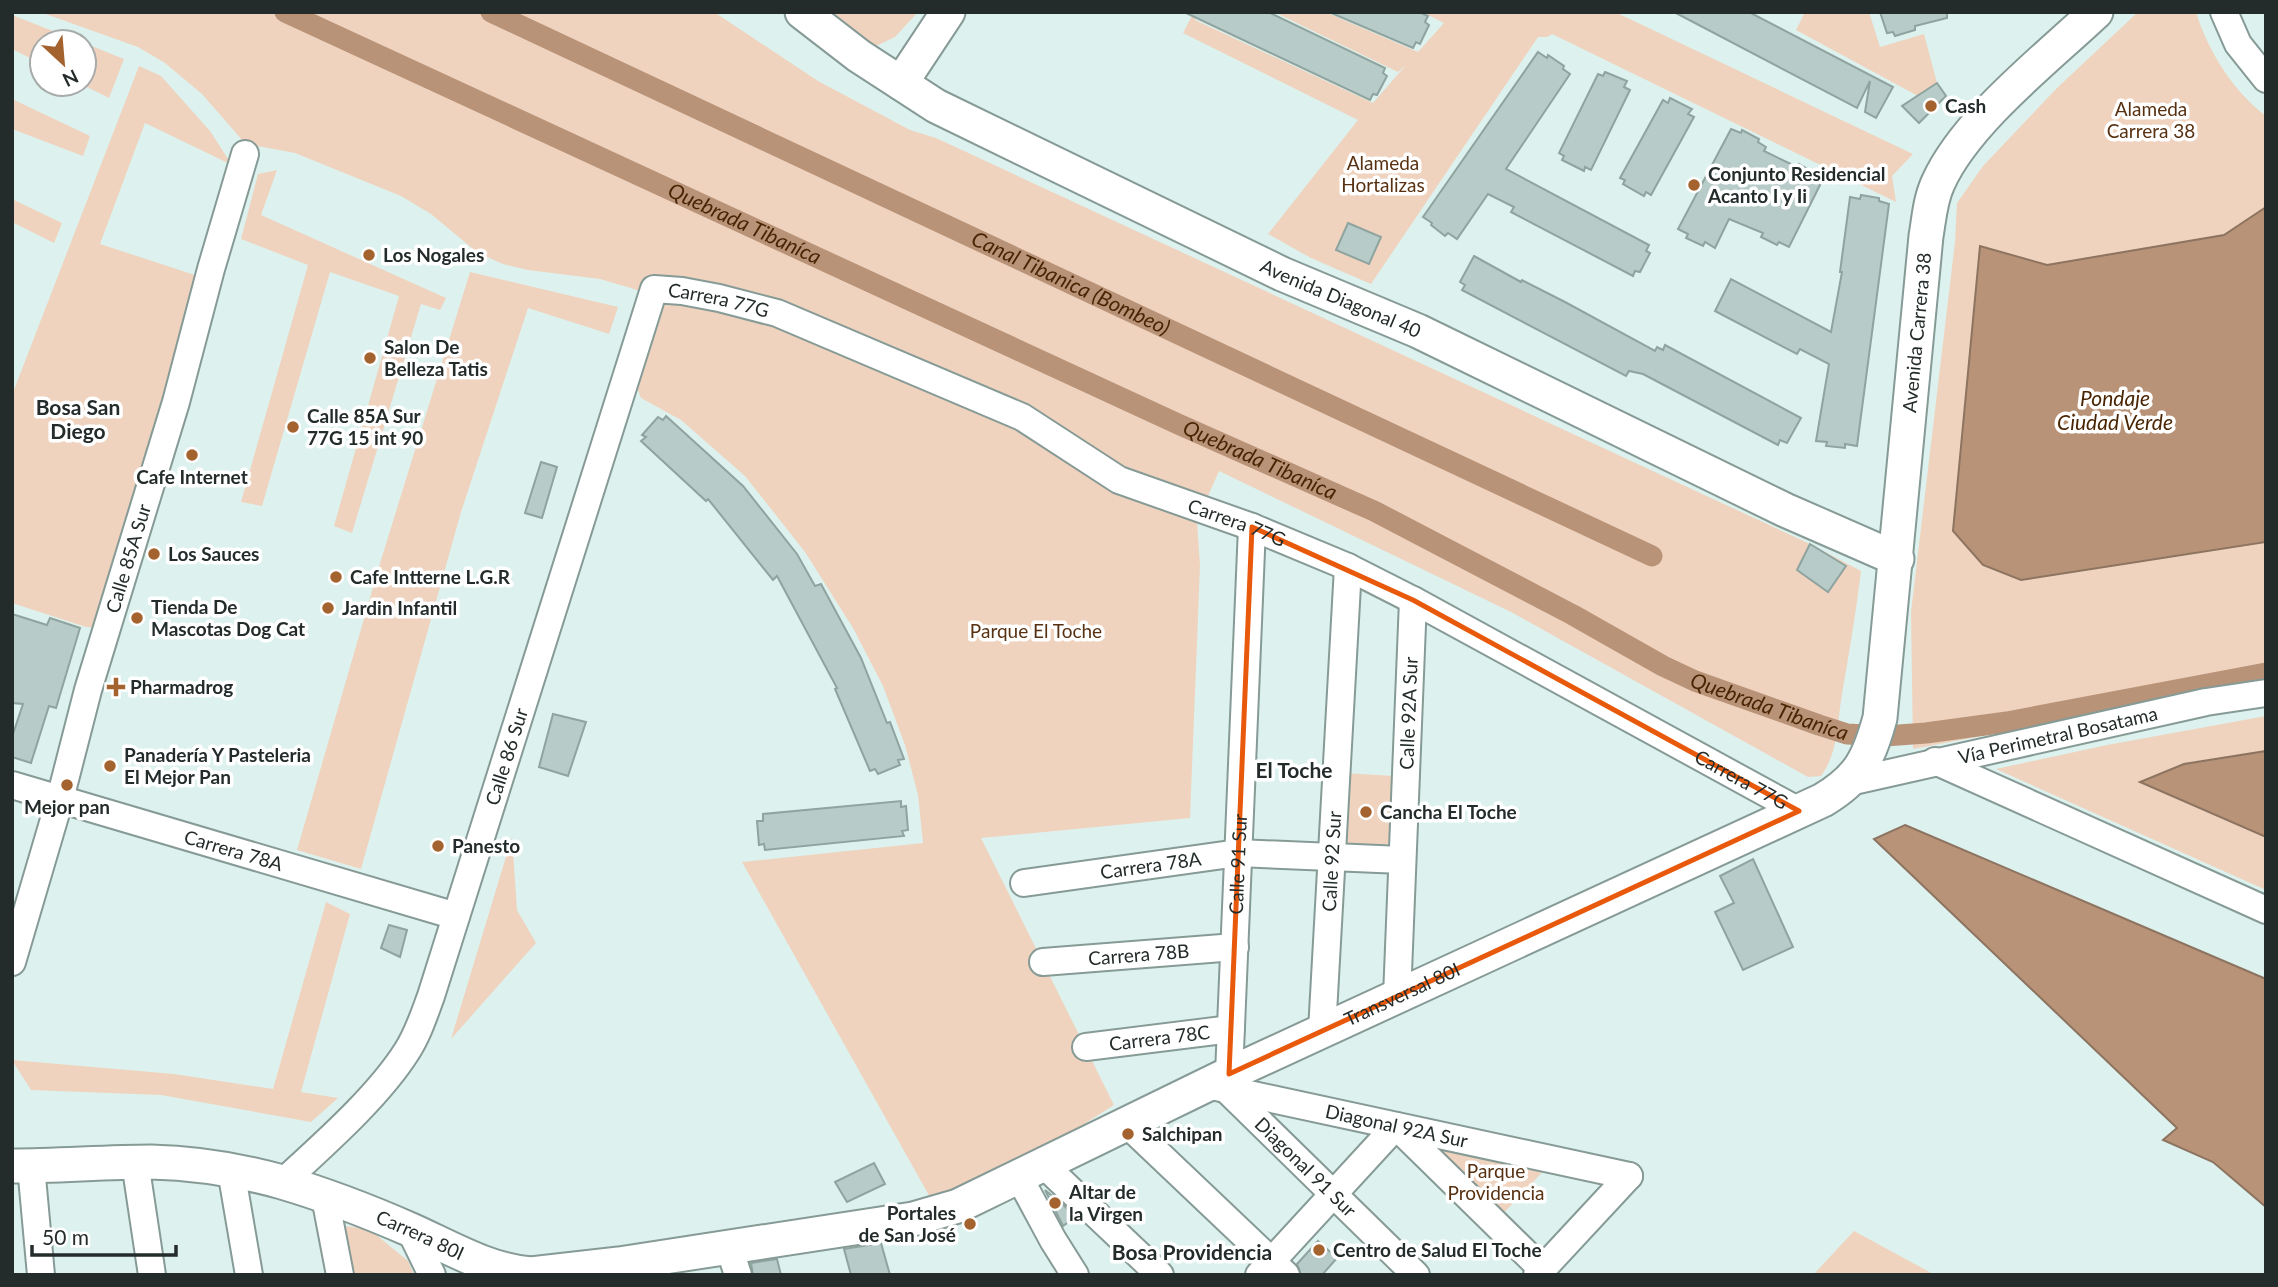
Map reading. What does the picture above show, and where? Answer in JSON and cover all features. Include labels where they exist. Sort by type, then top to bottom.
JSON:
[{"type":"main road","name":"Avenida Diagonal 40","points":[[802,12],[859,56],[936,106],[1282,274],[1418,331],[1784,510],[1897,559]]},
{"type":"main road","points":[[901,83],[948,12]]},
{"type":"main road","name":"Avenida Carrera 38","points":[[1876,732],[1897,559],[1926,236],[1936,186],[1945,168],[1983,118],[2096,12]]},
{"type":"main road","name":"Transversal 80I","points":[[913,1219],[958,1206],[1127,1124],[1221,1083],[1322,1031],[1823,800],[1849,782],[1860,769],[1876,732]]},
{"type":"main road","name":"Carrera 80I","points":[[22,1166],[135,1162],[197,1165],[231,1170],[283,1182],[325,1197],[410,1230],[474,1259],[519,1274],[733,1261],[913,1219]]},
{"type":"street","points":[[2224,12],[2238,44],[2266,79]]},
{"type":"street","name":"Calle 85A Sur","points":[[12,962],[60,799],[88,690],[176,402],[245,154]]},
{"type":"street","name":"Carrera 77G","points":[[654,289],[707,295],[777,313],[1022,417],[1119,480],[1252,527],[1348,567],[1800,811]]},
{"type":"street","name":"Calle 86 Sur","points":[[283,1182],[360,1108],[406,1053],[418,1032],[654,289]]},
{"type":"street","name":"Calle 91 Sur","points":[[1221,1083],[1231,1029],[1252,527]]},
{"type":"street","name":"Calle 92 Sur","points":[[1322,1031],[1348,567]]},
{"type":"street","name":"Calle 92A Sur","points":[[1397,996],[1413,600]]},
{"type":"street","name":"Vía Perimetral Bosatama","points":[[1849,782],[2206,702],[2266,693]]},
{"type":"street","points":[[1934,761],[2266,910]]},
{"type":"street","name":"Carrera 78A","points":[[12,785],[456,916]]},
{"type":"street","name":"Carrera 78A","points":[[1024,883],[1238,853],[1402,860]]},
{"type":"street","name":"Carrera 78B","points":[[1043,962],[1235,947]]},
{"type":"street","name":"Carrera 78C","points":[[1086,1047],[1231,1029]]},
{"type":"street","name":"Diagonal 92A Sur","points":[[1221,1083],[1395,1126],[1629,1176],[1539,1272]]},
{"type":"street","name":"Diagonal 91 Sur","points":[[1221,1083],[1416,1275]]},
{"type":"street","points":[[1127,1124],[1272,1270],[1333,1194],[1395,1126],[1539,1272]]},
{"type":"street","points":[[135,1162],[152,1275]]},
{"type":"street","points":[[22,1166],[41,1275]]},
{"type":"street","points":[[231,1170],[249,1275]]},
{"type":"street","points":[[1031,1171],[1052,1240],[1075,1275]]},
{"type":"street","points":[[1031,1171],[1160,1275]]},
{"type":"street","points":[[325,1197],[340,1275]]},
{"type":"street","points":[[410,1230],[432,1275]]},
{"type":"highlighted area","points":[[1252,527],[1413,600],[1799,811],[1229,1074]]},
{"type":"green space","name":"Parque El Toche","points":[[40,12],[714,12],[818,81],[910,130],[936,138],[1810,544],[1861,571],[1831,757],[1821,776],[1808,777],[1511,612],[1219,471],[1197,521],[1200,566],[1190,818],[981,838],[1114,1105],[1034,1156],[931,1199],[742,862],[923,843],[918,795],[905,745],[883,686],[853,628],[805,552],[745,476],[681,420],[641,398],[636,385],[663,303],[634,289],[600,279],[528,270],[503,264],[478,253],[431,214],[401,196],[295,153],[243,141],[202,94],[165,63],[138,47],[98,33],[98,28],[85,28]]},
{"type":"green space","points":[[827,12],[918,12],[895,37],[876,46],[856,39]]},
{"type":"green space","name":"Alameda Hortalizas","points":[[1194,12],[1198,12],[1195,20],[1373,103],[1406,65],[1398,72],[1274,12],[1325,12],[1418,52],[1444,23],[1422,12],[1615,12],[1913,154],[1892,176],[1896,202],[1552,34],[1538,37],[1371,284],[1311,258],[1268,234],[1358,120],[1183,33]]},
{"type":"green space","points":[[1805,12],[1869,12],[1880,47],[1924,34],[1937,83],[1918,96],[1796,30]]},
{"type":"green space","name":"Alameda Carrera 38","points":[[2138,12],[2196,12],[2207,41],[2223,69],[2243,95],[2266,116],[2266,682],[1913,749],[1911,612],[1955,242],[1957,203],[1983,166],[2057,88]]},
{"type":"green space","points":[[12,15],[45,28],[28,28],[28,57],[12,49]]},
{"type":"green space","points":[[98,49],[124,59],[109,98],[98,92]]},
{"type":"green space","points":[[139,66],[161,76],[210,131],[232,165],[145,123],[100,244],[201,277],[100,628],[86,627],[12,603],[12,395]]},
{"type":"green space","points":[[12,99],[90,136],[83,156],[12,129]]},
{"type":"green space","points":[[277,170],[261,215],[446,298],[440,310],[421,304],[352,533],[334,526],[399,296],[330,272],[262,506],[241,502],[308,265],[241,239],[258,174]]},
{"type":"green space","points":[[12,199],[62,223],[54,243],[12,222]]},
{"type":"green space","points":[[470,272],[618,307],[609,334],[528,308],[461,512],[361,869],[297,850],[381,560]]},
{"type":"green space","points":[[2266,716],[2266,890],[1996,769],[2107,745]]},
{"type":"green space","name":"Cancha El Toche","points":[[1344,773],[1394,776],[1388,852],[1339,848]]},
{"type":"green space","points":[[512,837],[517,910],[536,943],[451,1039]]},
{"type":"green space","points":[[326,902],[350,914],[301,1092],[338,1098],[311,1122],[161,1095],[31,1090],[12,1060],[174,1074],[273,1089]]},
{"type":"green space","name":"Parque Providencia","points":[[1413,1140],[1550,1164],[1498,1219]]},
{"type":"green space","points":[[345,1226],[369,1229],[408,1261],[414,1275],[350,1275]]},
{"type":"green space","points":[[1854,1231],[1935,1275],[1813,1275]]},
{"type":"water","name":"Pondaje Ciudad Verde","points":[[2266,207],[2266,542],[2021,580],[1983,565],[1953,531],[1980,246],[2047,265],[2224,235]]},
{"type":"water","points":[[2266,751],[2266,837],[2140,782],[2184,764]]},
{"type":"water","points":[[1905,825],[2266,979],[2266,1207],[2213,1162],[2163,1140],[2177,1128],[1874,839]]},
{"type":"building","points":[[1184,12],[1268,12],[1385,68],[1383,73],[1387,76],[1377,95],[1373,94],[1370,100]]},
{"type":"building","points":[[1329,12],[1419,12],[1428,16],[1425,22],[1429,25],[1420,44],[1416,42],[1413,48]]},
{"type":"building","points":[[1674,12],[1749,12],[1893,87],[1876,118],[1865,112],[1870,81],[1857,108]]},
{"type":"building","points":[[1880,12],[1947,12],[1947,18],[1915,26],[1915,30],[1895,36],[1893,32],[1887,33]]},
{"type":"building","points":[[1538,52],[1564,66],[1563,69],[1570,74],[1506,169],[1649,245],[1646,251],[1650,253],[1640,272],[1635,271],[1633,276],[1511,212],[1514,207],[1488,194],[1457,239],[1448,233],[1445,236],[1423,217]]},
{"type":"building","points":[[1605,72],[1627,81],[1624,87],[1630,90],[1591,170],[1585,167],[1584,171],[1562,160],[1564,156],[1559,153],[1598,74],[1603,76]]},
{"type":"building","points":[[1937,83],[1946,96],[1919,123],[1902,106]]},
{"type":"building","points":[[1670,98],[1692,109],[1688,114],[1694,117],[1651,195],[1646,192],[1644,196],[1623,184],[1625,180],[1620,178],[1663,100],[1668,103]]},
{"type":"building","points":[[1731,129],[1741,133],[1742,130],[1759,139],[1758,142],[1766,147],[1764,151],[1797,167],[1799,164],[1815,173],[1814,176],[1822,181],[1789,247],[1779,242],[1777,245],[1761,237],[1763,233],[1729,219],[1715,248],[1705,242],[1703,246],[1686,238],[1688,234],[1678,229]]},
{"type":"building","points":[[1861,195],[1879,198],[1879,201],[1889,204],[1857,446],[1845,444],[1845,448],[1826,446],[1827,442],[1816,441],[1829,364],[1800,349],[1797,354],[1715,311],[1731,279],[1831,332],[1842,272],[1850,197],[1860,199]]},
{"type":"building","points":[[1348,223],[1381,237],[1369,264],[1336,250]]},
{"type":"building","points":[[1474,256],[1655,351],[1657,347],[1663,350],[1665,345],[1801,418],[1787,443],[1780,440],[1778,445],[1643,374],[1629,371],[1626,376],[1462,290],[1465,285],[1460,282]]},
{"type":"building","points":[[666,416],[743,486],[797,554],[815,586],[821,584],[861,658],[887,723],[890,722],[904,759],[898,760],[900,765],[878,774],[875,769],[870,771],[835,689],[837,688],[777,576],[773,580],[708,499],[706,501],[641,441],[646,437],[642,435],[658,417],[663,420]]},
{"type":"building","points":[[541,462],[557,467],[542,518],[525,513]]},
{"type":"building","points":[[1810,544],[1846,566],[1828,592],[1797,570]]},
{"type":"building","points":[[12,614],[47,625],[50,618],[80,628],[56,708],[49,706],[31,763],[12,757],[12,737],[23,704],[12,703]]},
{"type":"building","points":[[553,714],[586,722],[568,776],[539,767]]},
{"type":"building","points":[[901,801],[901,807],[906,806],[908,830],[902,831],[904,836],[765,850],[764,844],[759,845],[757,821],[763,821],[763,814]]},
{"type":"building","points":[[1753,859],[1793,947],[1743,970],[1715,912],[1734,903],[1720,876]]},
{"type":"building","points":[[389,925],[407,930],[400,957],[381,948]]},
{"type":"building","points":[[874,1163],[885,1184],[847,1202],[835,1182]]},
{"type":"building","name":"Altar de la Virgen","points":[[1045,1190],[1059,1201],[1076,1217],[1063,1226]]},
{"type":"building","name":"Centro de Salud El Toche","points":[[1318,1241],[1337,1258],[1322,1275],[1301,1275],[1297,1264]]},
{"type":"building","points":[[881,1243],[890,1275],[851,1275],[844,1249]]},
{"type":"building","points":[[777,1259],[781,1275],[753,1275],[751,1263]]},
{"type":"waterway","name":"Quebrada Tibaníca","points":[[285,12],[1178,424],[1374,511],[1695,681],[1819,725],[1847,734],[1885,736],[1926,733],[2007,722],[2266,673]]},
{"type":"waterway","name":"Canal Tibanica (Bombeo)","points":[[491,12],[1652,556]]},
{"type":"place","name":"Cash","points":[[1931,106]]},
{"type":"place","name":"Conjunto Residencial Acanto I y Ii","points":[[1694,185]]},
{"type":"place","name":"Los Nogales","points":[[369,255]]},
{"type":"place","name":"Salon De Belleza Tatis","points":[[370,358]]},
{"type":"place","name":"Calle 85A Sur 77G 15 int 90","points":[[293,427]]},
{"type":"place","name":"Cafe Internet","points":[[192,455]]},
{"type":"place","name":"Los Sauces","points":[[154,554]]},
{"type":"place","name":"Cafe Intterne L.G.R","points":[[336,577]]},
{"type":"place","name":"Jardin Infantil","points":[[328,608]]},
{"type":"place","name":"Tienda De Mascotas Dog Cat","points":[[137,618]]},
{"type":"place","name":"Pharmadrog","points":[[116,687]]},
{"type":"place","name":"Panadería Y Pasteleria El Mejor Pan","points":[[110,766]]},
{"type":"place","name":"Mejor pan","points":[[67,785]]},
{"type":"place","name":"Cancha El Toche","points":[[1366,812]]},
{"type":"place","name":"Panesto","points":[[438,846]]},
{"type":"place","name":"Salchipan","points":[[1128,1134]]},
{"type":"place","name":"Altar de la Virgen","points":[[1055,1203]]},
{"type":"place","name":"Portales de San José","points":[[970,1224]]},
{"type":"place","name":"Centro de Salud El Toche","points":[[1319,1250]]},
{"type":"district","name":"Bosa San Diego","points":[[78,420]]},
{"type":"district","name":"El Toche","points":[[1294,771]]},
{"type":"district","name":"Bosa Providencia","points":[[1192,1253]]}]
